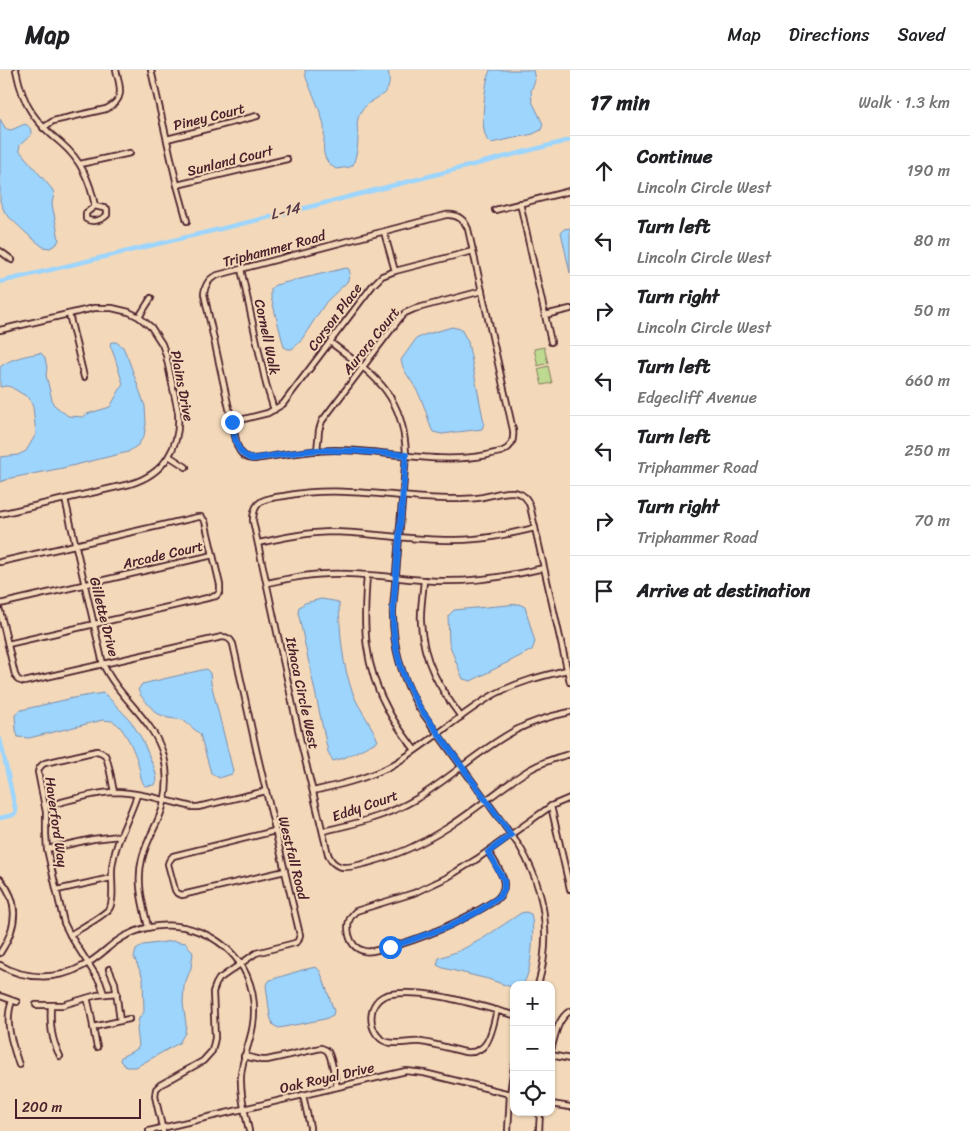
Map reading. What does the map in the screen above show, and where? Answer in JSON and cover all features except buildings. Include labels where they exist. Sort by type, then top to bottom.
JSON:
[{"type":"street","points":[[16,70],[24,100],[43,128],[69,151],[80,164],[89,181],[95,206]]},
{"type":"street","points":[[43,128],[53,121],[112,106],[117,101],[120,92],[116,70]]},
{"type":"street","points":[[151,70],[177,186],[187,221]]},
{"type":"street","name":"Piney Court","points":[[167,139],[257,116]]},
{"type":"street","points":[[80,164],[130,152]]},
{"type":"street","name":"Sunland Court","points":[[177,186],[287,159]]},
{"type":"street","points":[[495,210],[570,191]]},
{"type":"street","points":[[520,204],[551,342]]},
{"type":"street","points":[[95,206],[107,209],[107,215],[97,220],[88,221],[86,213],[95,206]]},
{"type":"street","name":"Triphammer Road","points":[[446,215],[453,215],[466,223],[513,430],[514,437],[512,443],[503,451],[468,457],[440,458],[317,450],[281,454],[259,459],[249,458],[241,453],[238,448],[204,290],[208,282],[212,277],[218,275],[384,232],[446,215]]},
{"type":"street","points":[[384,232],[395,271]]},
{"type":"street","points":[[0,251],[12,260]]},
{"type":"street","name":"Corson Place","points":[[232,422],[261,416],[274,410],[288,398],[382,276],[473,251]]},
{"type":"street","name":"Cornell Walk","points":[[241,269],[266,384],[274,410]]},
{"type":"street","name":"Aurora Court","points":[[317,450],[321,424],[400,318],[414,309],[482,291]]},
{"type":"street","points":[[139,317],[151,298]]},
{"type":"street","name":"Plains Drive","points":[[0,330],[94,308],[112,308],[129,312],[139,317],[154,332],[162,344],[179,420],[177,438],[169,456],[161,467],[144,479],[130,484],[0,514]]},
{"type":"street","points":[[544,315],[570,309]]},
{"type":"street","points":[[70,314],[84,378]]},
{"type":"street","points":[[330,342],[371,373],[384,387],[396,407],[404,433],[406,455],[392,622],[398,660],[402,674],[413,697],[523,852],[532,869],[542,902],[546,940],[539,981]]},
{"type":"street","points":[[169,456],[186,467]]},
{"type":"street","name":"Ithaca Circle West","points":[[403,496],[336,491],[303,493],[267,499],[259,503],[253,514],[299,733],[328,854],[331,860],[341,867],[350,867],[385,858],[416,845],[447,828],[486,800]]},
{"type":"street","points":[[403,496],[462,499],[509,492],[518,492],[524,496],[530,503],[570,682]]},
{"type":"street","name":"Gillette Drive","points":[[64,499],[103,664],[110,679],[155,734],[166,768],[164,801],[159,818],[144,850],[140,871],[139,885],[148,928]]},
{"type":"street","points":[[0,562],[201,517],[205,522],[221,589],[216,596],[8,644]]},
{"type":"street","points":[[258,543],[317,533],[348,533],[438,540],[472,540],[535,528]]},
{"type":"street","name":"Arcade Court","points":[[0,604],[213,555]]},
{"type":"street","points":[[267,583],[313,574],[345,574],[460,581],[513,575],[544,568]]},
{"type":"street","points":[[367,576],[364,621],[366,645],[373,675],[389,712],[415,750]]},
{"type":"street","points":[[424,580],[421,622],[426,655],[435,679],[461,717]]},
{"type":"street","points":[[0,611],[15,675],[18,680],[24,682],[103,664]]},
{"type":"street","name":"Westfall Road","points":[[103,664],[222,637],[230,639],[233,644],[300,932],[299,938],[295,943],[256,954],[221,976],[214,986],[215,1038],[210,1054],[203,1061],[156,1089],[155,1096],[163,1129]]},
{"type":"street","points":[[313,791],[348,783],[388,767],[484,701],[509,688],[539,677],[567,670]]},
{"type":"street","name":"Eddy Court","points":[[323,832],[368,820],[397,809],[430,790],[496,742],[518,729],[538,720],[570,712]]},
{"type":"street","name":"Haverford Way","points":[[104,994],[100,982],[64,923],[47,849],[47,816],[38,772],[40,766],[45,763],[98,751],[103,753],[106,758],[114,792]]},
{"type":"street","points":[[486,800],[533,767],[570,754]]},
{"type":"street","points":[[45,806],[114,792],[198,807],[266,791]]},
{"type":"street","points":[[70,935],[109,909],[112,900],[111,878],[114,856],[119,836],[137,795]]},
{"type":"street","points":[[488,852],[504,880],[504,890],[496,900],[447,927],[409,941],[369,952],[360,950],[352,944],[348,923],[356,911],[397,899],[430,886],[462,869],[488,852],[551,806],[570,798]]},
{"type":"street","points":[[551,806],[570,889]]},
{"type":"street","points":[[275,831],[173,856],[168,864],[174,888],[177,893],[182,895],[285,871]]},
{"type":"street","points":[[47,849],[103,837],[119,836]]},
{"type":"street","points":[[57,890],[111,878]]},
{"type":"street","points":[[0,879],[10,894],[14,912],[12,930],[0,953]]},
{"type":"street","points":[[0,965],[22,974],[42,977],[69,972],[88,963],[122,938],[132,933],[164,925],[174,925],[198,931],[225,946],[240,964],[248,978],[254,1008],[253,1028],[244,1056],[241,1082],[249,1131]]},
{"type":"street","points":[[109,969],[114,978],[120,1021]]},
{"type":"street","points":[[36,1005],[63,1005],[104,994],[117,993]]},
{"type":"street","points":[[497,1010],[487,1043],[480,1050],[472,1053],[420,1042],[386,1042],[376,1034],[371,1016],[374,1004],[389,994],[430,995],[497,1010],[510,1014]]},
{"type":"street","points":[[0,996],[14,1002],[8,1014],[12,1044],[20,1065]]},
{"type":"street","points":[[87,998],[91,1010],[97,1047]]},
{"type":"street","points":[[51,1006],[52,1032],[60,1056]]},
{"type":"street","points":[[555,1037],[560,1020],[570,1011]]},
{"type":"street","points":[[93,1027],[129,1019]]},
{"type":"street","points":[[244,1056],[267,1060],[321,1048],[330,1055],[337,1087]]},
{"type":"street","points":[[555,1056],[570,1059]]},
{"type":"street","name":"Oak Royal Drive","points":[[149,1131],[399,1072],[413,1071],[424,1073],[510,1094]]},
{"type":"street","points":[[303,1095],[310,1131]]},
{"type":"street","points":[[555,1105],[570,1107]]},
{"type":"street","points":[[508,1131],[510,1112]]},
{"type":"street","points":[[540,1116],[540,1131]]},
{"type":"green space","points":[[544,347],[548,363],[538,366],[534,349]]},
{"type":"green space","points":[[548,366],[552,383],[542,385],[538,369]]},
{"type":"water","points":[[305,70],[388,70],[389,80],[385,92],[366,106],[359,115],[357,122],[357,152],[353,165],[350,167],[336,169],[326,160],[324,155],[324,126],[307,81]]},
{"type":"water","points":[[490,70],[533,70],[535,80],[531,91],[532,101],[543,124],[541,130],[533,134],[491,143],[488,141],[484,131],[483,114]]},
{"type":"water","points":[[0,119],[6,129],[11,130],[25,124],[30,129],[31,135],[20,145],[19,150],[54,193],[52,204],[59,239],[57,244],[50,248],[43,247],[26,233],[5,213],[0,201]]},
{"type":"water","points":[[570,228],[570,273],[561,232],[564,229]]},
{"type":"water","points":[[346,268],[349,269],[350,274],[347,282],[326,302],[300,342],[292,349],[284,347],[271,297],[271,289],[275,285]]},
{"type":"water","points":[[452,327],[461,329],[468,342],[484,423],[482,429],[442,434],[433,432],[421,398],[405,372],[401,360],[416,339]]},
{"type":"water","points":[[111,342],[116,342],[123,347],[145,406],[146,424],[144,436],[138,445],[128,452],[0,482],[0,457],[18,455],[26,451],[36,434],[33,407],[29,398],[11,387],[0,387],[0,367],[14,359],[41,353],[45,358],[46,375],[53,404],[68,416],[83,417],[110,407],[123,384],[110,345]]},
{"type":"water","points":[[321,599],[339,603],[342,650],[350,685],[378,741],[344,758],[333,761],[328,752],[298,612],[299,607],[305,603]]},
{"type":"water","points":[[519,604],[525,607],[535,642],[532,650],[471,681],[463,679],[449,643],[448,616],[454,610]]},
{"type":"water","points":[[206,669],[210,673],[233,771],[232,774],[219,778],[211,773],[200,734],[183,720],[168,718],[156,713],[138,690],[142,684]]},
{"type":"water","points":[[103,693],[130,720],[142,739],[155,770],[157,780],[155,785],[145,786],[143,784],[132,747],[122,729],[113,721],[103,720],[29,738],[18,737],[15,715],[21,710]]},
{"type":"water","points":[[521,913],[531,914],[533,940],[528,972],[524,981],[510,981],[510,987],[437,965],[439,958],[459,951],[482,939]]},
{"type":"water","points":[[173,941],[186,943],[193,953],[191,968],[184,986],[185,1033],[179,1043],[136,1067],[126,1067],[120,1061],[121,1057],[137,1049],[139,1046],[137,1029],[139,1018],[144,1012],[143,978],[134,957],[136,950],[143,945]]},
{"type":"water","points":[[316,967],[320,971],[326,987],[334,1011],[333,1015],[325,1019],[279,1028],[273,1025],[266,985],[270,980]]},
{"type":"waterway","name":"L-14","points":[[0,282],[274,216],[570,140]]},
{"type":"waterway","points":[[0,739],[16,812],[13,815],[0,818]]},
{"type":"route","points":[[232,422],[239,451],[252,459],[317,450],[406,455],[392,622],[398,660],[407,686],[420,708],[511,835],[488,852],[504,880],[504,890],[501,896],[477,912],[447,927],[390,947]]}]
